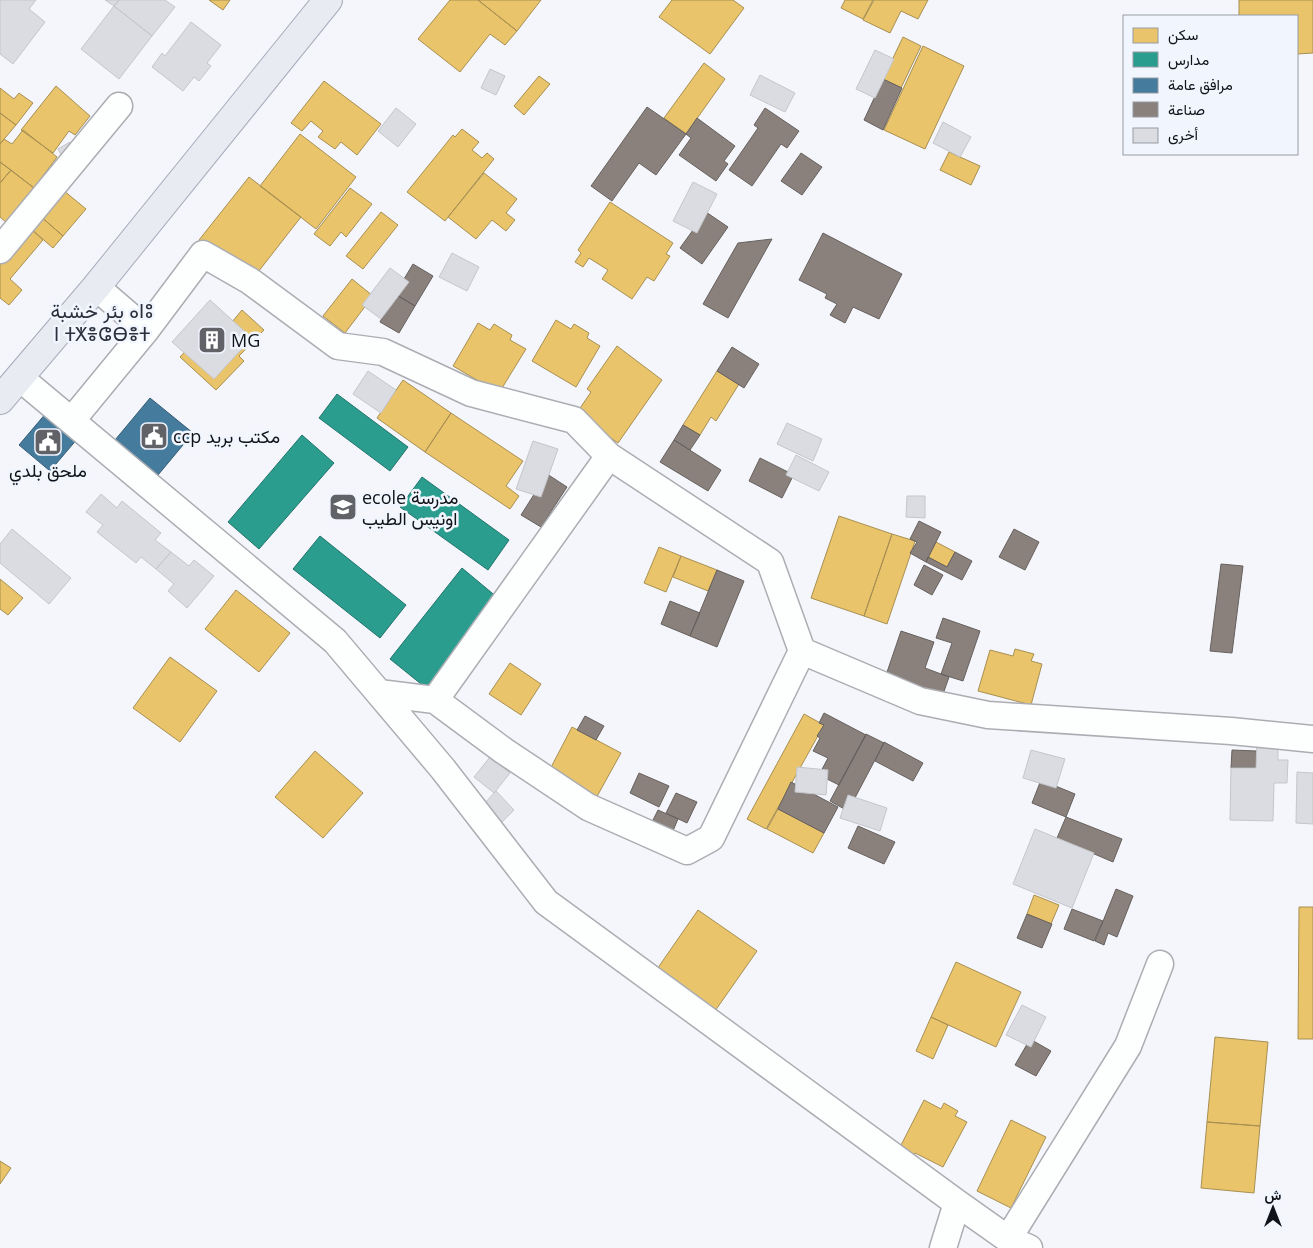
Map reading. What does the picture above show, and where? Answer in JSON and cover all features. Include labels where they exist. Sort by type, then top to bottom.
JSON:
[{"type":"main road","points":[[0,400],[96,287],[328,0]]},
{"type":"street","points":[[0,250],[118,106]]},
{"type":"street","points":[[72,420],[146,330],[203,254],[250,281],[338,346],[383,352],[471,393],[574,420],[609,456],[770,562],[802,650],[711,838],[687,852],[588,807],[504,752],[435,700],[379,693]]},
{"type":"street","points":[[96,287],[146,330]]},
{"type":"street","points":[[20,378],[335,641],[443,769],[546,902],[957,1203],[1019,1243],[1128,1046],[1160,964]]},
{"type":"street","points":[[435,700],[609,456]]},
{"type":"street","points":[[802,650],[920,701],[988,716],[1221,730],[1313,739]]},
{"type":"street","points":[[943,1248],[957,1203]]},
{"type":"building: سكن","points":[[209,0],[230,0],[223,10]]},
{"type":"building: سكن","points":[[450,0],[478,0],[517,31],[505,45],[490,34],[460,72],[418,39]]},
{"type":"building: سكن","points":[[478,0],[541,0],[517,31]]},
{"type":"building: سكن","points":[[672,0],[733,0],[744,8],[710,54],[659,17]]},
{"type":"building: سكن","points":[[845,0],[873,0],[863,19],[841,8]]},
{"type":"building: سكن","points":[[874,0],[928,0],[918,19],[901,11],[890,33],[863,20]]},
{"type":"building: سكن","points":[[1239,0],[1313,0],[1313,53],[1298,54],[1298,15],[1239,15]]},
{"type":"building: سكن","points":[[903,37],[921,46],[901,88],[883,79]]},
{"type":"building: سكن","points":[[923,46],[964,66],[925,149],[884,130]]},
{"type":"building: سكن","points":[[704,63],[725,79],[686,134],[664,118]]},
{"type":"building: سكن","points":[[539,76],[550,84],[524,115],[514,106]]},
{"type":"building: سكن","points":[[324,81],[381,124],[357,155],[341,142],[335,149],[318,137],[323,131],[311,121],[302,131],[291,123]]},
{"type":"building: سكن","points":[[56,86],[90,116],[75,135],[69,131],[53,153],[21,130]]},
{"type":"building: سكن","points":[[0,88],[14,99],[19,93],[33,103],[16,125],[0,113]]},
{"type":"building: سكن","points":[[0,113],[16,125],[0,144]]},
{"type":"building: سكن","points":[[462,129],[479,142],[472,150],[482,158],[487,153],[494,159],[445,221],[407,192],[453,135],[455,137]]},
{"type":"building: سكن","points":[[23,130],[57,157],[34,188],[0,162],[0,144],[4,139],[12,144]]},
{"type":"building: سكن","points":[[300,134],[356,177],[316,229],[260,186]]},
{"type":"building: سكن","points":[[949,152],[980,166],[971,185],[940,170]]},
{"type":"building: سكن","points":[[0,162],[11,170],[0,183]]},
{"type":"building: سكن","points":[[11,170],[34,188],[7,223],[0,217],[0,183]]},
{"type":"building: سكن","points":[[484,173],[517,199],[506,213],[515,220],[506,231],[492,220],[476,239],[448,217]]},
{"type":"building: سكن","points":[[249,177],[301,217],[251,281],[199,240]]},
{"type":"building: سكن","points":[[350,188],[372,204],[346,237],[341,232],[330,246],[314,234]]},
{"type":"building: سكن","points":[[63,190],[86,209],[63,236],[40,216]]},
{"type":"building: سكن","points":[[610,202],[673,243],[666,254],[670,256],[654,281],[647,277],[632,299],[602,279],[608,270],[589,258],[583,267],[575,262],[581,253],[578,250]]},
{"type":"building: سكن","points":[[381,212],[398,225],[363,269],[346,256]]},
{"type":"building: سكن","points":[[40,216],[63,236],[53,248],[30,228]]},
{"type":"building: سكن","points":[[30,228],[43,240],[10,279],[22,290],[9,305],[0,298],[0,262]]},
{"type":"building: سكن","points":[[352,279],[373,296],[345,333],[323,316]]},
{"type":"building: سكن","name":"MG","points":[[242,310],[264,330],[239,356],[244,361],[216,390],[180,357],[222,312],[232,322]]},
{"type":"building: سكن","points":[[556,320],[571,329],[574,324],[589,333],[587,338],[600,346],[576,387],[532,361]]},
{"type":"building: سكن","points":[[478,323],[490,330],[494,324],[512,335],[510,340],[526,349],[499,393],[453,366]]},
{"type":"building: سكن","points":[[617,346],[662,380],[618,443],[576,414],[591,392],[587,389]]},
{"type":"building: سكن","points":[[717,371],[739,384],[716,421],[711,417],[700,435],[683,425]]},
{"type":"building: سكن","points":[[403,380],[451,413],[425,452],[377,418]]},
{"type":"building: سكن","points":[[451,413],[523,461],[506,486],[519,496],[510,509],[425,452]]},
{"type":"building: سكن","points":[[839,516],[892,534],[864,616],[811,598]]},
{"type":"building: سكن","points":[[892,534],[915,541],[887,624],[864,616]]},
{"type":"building: سكن","points":[[936,542],[955,552],[947,567],[928,557]]},
{"type":"building: سكن","points":[[659,547],[681,556],[666,592],[644,583]]},
{"type":"building: سكن","points":[[681,556],[717,570],[708,591],[673,577]]},
{"type":"building: سكن","points":[[0,579],[23,598],[8,615],[0,609]]},
{"type":"building: سكن","points":[[236,590],[290,633],[259,672],[205,629]]},
{"type":"building: سكن","points":[[1015,649],[1034,654],[1031,661],[1042,664],[1031,705],[978,691],[990,650],[1013,656]]},
{"type":"building: سكن","points":[[170,657],[217,691],[180,742],[133,708]]},
{"type":"building: سكن","points":[[510,663],[541,684],[521,715],[489,694]]},
{"type":"building: سكن","points":[[804,714],[824,725],[766,829],[747,819]]},
{"type":"building: سكن","points":[[572,727],[621,753],[595,800],[547,775]]},
{"type":"building: سكن","points":[[315,751],[363,793],[323,838],[275,797]]},
{"type":"building: سكن","points":[[778,809],[824,833],[813,853],[767,829]]},
{"type":"building: سكن","points":[[1034,895],[1059,905],[1051,924],[1027,914]]},
{"type":"building: سكن","points":[[1299,907],[1313,907],[1313,1039],[1298,1039]]},
{"type":"building: سكن","points":[[698,910],[757,951],[715,1011],[655,972]]},
{"type":"building: سكن","points":[[956,962],[1021,992],[996,1047],[931,1017]]},
{"type":"building: سكن","points":[[931,1017],[948,1025],[933,1059],[916,1051]]},
{"type":"building: سكن","points":[[1215,1037],[1268,1042],[1260,1126],[1207,1122]]},
{"type":"building: سكن","points":[[924,1100],[941,1109],[944,1103],[958,1111],[955,1116],[967,1122],[943,1167],[915,1153],[910,1162],[896,1155]]},
{"type":"building: سكن","points":[[1011,1120],[1046,1137],[1011,1208],[977,1191]]},
{"type":"building: سكن","points":[[1207,1122],[1260,1126],[1254,1193],[1201,1188]]},
{"type":"building: سكن","points":[[0,1161],[11,1168],[0,1184]]},
{"type":"building: مدارس","points":[[337,394],[408,447],[390,471],[319,418]]},
{"type":"building: مدارس","points":[[302,435],[334,463],[259,549],[228,522]]},
{"type":"building: مدارس","points":[[422,477],[509,540],[488,570],[400,507]]},
{"type":"building: مدارس","points":[[320,536],[406,605],[380,638],[293,569]]},
{"type":"building: مدارس","points":[[462,568],[498,598],[426,688],[390,659]]},
{"type":"building: مرافق عامة","name":"ccp مكتب بريد","points":[[150,398],[193,433],[158,475],[115,440]]},
{"type":"building: مرافق عامة","name":"ملحق بلدي","points":[[47,412],[78,438],[50,471],[19,445]]},
{"type":"building: صناعة","points":[[883,79],[902,88],[883,130],[864,120]]},
{"type":"building: صناعة","points":[[647,107],[686,134],[656,175],[639,163],[612,201],[591,186]]},
{"type":"building: صناعة","points":[[765,108],[799,131],[787,148],[781,144],[752,186],[729,170],[758,128],[754,125]]},
{"type":"building: صناعة","points":[[697,118],[735,146],[724,161],[728,164],[716,181],[679,155],[691,138],[686,134]]},
{"type":"building: صناعة","points":[[801,153],[822,167],[802,195],[781,181]]},
{"type":"building: صناعة","points":[[706,212],[728,227],[702,264],[680,248]]},
{"type":"building: صناعة","points":[[823,233],[902,274],[879,319],[853,307],[845,323],[830,315],[837,304],[825,298],[827,294],[799,280]]},
{"type":"building: صناعة","points":[[772,239],[728,318],[703,304],[738,243]]},
{"type":"building: صناعة","points":[[413,264],[433,276],[415,306],[395,294]]},
{"type":"building: صناعة","points":[[395,294],[415,306],[399,333],[380,322]]},
{"type":"building: صناعة","points":[[732,347],[759,364],[744,388],[717,371]]},
{"type":"building: صناعة","points":[[683,425],[700,435],[690,450],[674,440]]},
{"type":"building: صناعة","points":[[674,440],[721,470],[708,491],[660,462]]},
{"type":"building: صناعة","points":[[760,458],[788,472],[786,475],[792,478],[782,498],[749,481]]},
{"type":"building: صناعة","points":[[547,474],[567,487],[541,527],[521,515]]},
{"type":"building: صناعة","points":[[919,521],[941,532],[926,562],[910,553],[917,542],[910,539]]},
{"type":"building: صناعة","points":[[1014,529],[1039,542],[1025,570],[999,557]]},
{"type":"building: صناعة","points":[[955,552],[972,561],[962,580],[926,562],[928,557],[947,567]]},
{"type":"building: صناعة","points":[[1221,564],[1243,566],[1232,653],[1210,651]]},
{"type":"building: صناعة","points":[[924,565],[943,575],[932,595],[914,585]]},
{"type":"building: صناعة","points":[[717,570],[744,581],[717,647],[690,636]]},
{"type":"building: صناعة","points":[[670,601],[700,613],[690,636],[661,624]]},
{"type":"building: صناعة","points":[[943,618],[980,631],[963,681],[941,674],[952,643],[936,638]]},
{"type":"building: صناعة","points":[[901,631],[934,642],[925,668],[949,677],[942,697],[885,678]]},
{"type":"building: صناعة","points":[[824,713],[866,735],[839,785],[819,775],[828,758],[813,751],[820,738],[817,736],[824,725],[819,723]]},
{"type":"building: صناعة","points":[[585,716],[604,726],[596,740],[577,730]]},
{"type":"building: صناعة","points":[[866,734],[884,743],[848,811],[830,801]]},
{"type":"building: صناعة","points":[[884,742],[923,763],[913,781],[875,761]]},
{"type":"building: صناعة","points":[[1232,750],[1257,751],[1256,768],[1231,768]]},
{"type":"building: صناعة","points":[[639,773],[669,786],[659,807],[630,793]]},
{"type":"building: صناعة","points":[[1041,780],[1075,794],[1066,817],[1032,803]]},
{"type":"building: صناعة","points":[[791,782],[838,807],[824,833],[778,809]]},
{"type":"building: صناعة","points":[[676,793],[697,802],[687,823],[666,813]]},
{"type":"building: صناعة","points":[[658,810],[678,819],[670,838],[649,828]]},
{"type":"building: صناعة","points":[[1066,817],[1122,839],[1113,862],[1057,838]]},
{"type":"building: صناعة","points":[[858,826],[895,842],[884,864],[848,848]]},
{"type":"building: صناعة","points":[[1116,889],[1133,896],[1117,937],[1108,933],[1104,945],[1095,941]]},
{"type":"building: صناعة","points":[[1072,909],[1103,921],[1094,941],[1064,929]]},
{"type":"building: صناعة","points":[[1027,914],[1052,924],[1042,948],[1017,938]]},
{"type":"building: صناعة","points":[[1030,1039],[1051,1051],[1036,1076],[1015,1065]]},
{"type":"building: أخرى","points":[[0,0],[36,0],[29,9],[45,22],[13,64],[0,54]]},
{"type":"building: أخرى","points":[[105,0],[119,0],[114,6]]},
{"type":"building: أخرى","points":[[119,0],[165,0],[175,7],[152,36],[114,6]]},
{"type":"building: أخرى","points":[[114,6],[152,36],[119,79],[81,49]]},
{"type":"building: أخرى","points":[[191,22],[221,45],[207,63],[211,66],[199,81],[194,77],[183,91],[152,67],[162,53],[165,56]]},
{"type":"building: أخرى","points":[[875,50],[894,59],[875,98],[856,89]]},
{"type":"building: أخرى","points":[[490,69],[505,76],[496,95],[481,88]]},
{"type":"building: أخرى","points":[[760,75],[795,93],[785,112],[750,95]]},
{"type":"building: أخرى","points":[[396,108],[416,124],[398,147],[378,131]]},
{"type":"building: أخرى","points":[[943,122],[971,137],[960,157],[933,143]]},
{"type":"building: أخرى","points":[[70,142],[81,159],[68,167],[58,149]]},
{"type":"building: أخرى","points":[[693,182],[717,194],[697,233],[673,221]]},
{"type":"building: أخرى","points":[[452,253],[479,267],[467,291],[439,277]]},
{"type":"building: أخرى","points":[[390,268],[409,282],[381,319],[362,305]]},
{"type":"building: أخرى","name":"MG","points":[[210,300],[252,338],[214,379],[172,342]]},
{"type":"building: أخرى","points":[[368,371],[396,390],[381,413],[353,394]]},
{"type":"building: أخرى","points":[[787,423],[822,439],[813,461],[777,444]]},
{"type":"building: أخرى","points":[[533,441],[558,449],[541,497],[516,489]]},
{"type":"building: أخرى","points":[[796,455],[829,472],[819,491],[786,475]]},
{"type":"building: أخرى","points":[[101,494],[117,508],[122,501],[161,533],[155,540],[171,552],[156,569],[141,557],[136,563],[97,532],[103,525],[86,512]]},
{"type":"building: أخرى","points":[[907,496],[925,496],[925,518],[906,517]]},
{"type":"building: أخرى","points":[[12,529],[71,578],[49,604],[0,563],[0,544]]},
{"type":"building: أخرى","points":[[171,552],[189,566],[194,560],[214,576],[187,608],[168,591],[174,584],[156,569]]},
{"type":"building: أخرى","points":[[1257,742],[1278,743],[1278,760],[1288,760],[1287,783],[1274,783],[1273,821],[1230,820],[1231,768],[1256,768]]},
{"type":"building: أخرى","points":[[1031,750],[1065,759],[1056,788],[1023,778]]},
{"type":"building: أخرى","points":[[490,757],[510,773],[494,793],[474,777]]},
{"type":"building: أخرى","points":[[797,767],[828,770],[826,795],[795,792]]},
{"type":"building: أخرى","points":[[1297,772],[1313,773],[1313,824],[1296,823]]},
{"type":"building: أخرى","points":[[496,791],[514,810],[501,823],[483,805]]},
{"type":"building: أخرى","points":[[848,795],[887,808],[880,831],[840,818]]},
{"type":"building: أخرى","points":[[1035,829],[1094,853],[1072,908],[1013,884]]},
{"type":"building: أخرى","points":[[1022,1005],[1046,1017],[1031,1047],[1006,1035]]},
{"type":"place","name":"MG","points":[[212,340]]},
{"type":"place","name":"ccp مكتب بريد","points":[[154,436]]},
{"type":"place","name":"ملحق بلدي","points":[[48,442]]},
{"type":"place","name":"ecole مدرسة اونيس الطيب","points":[[343,507]]},
{"type":"district","name":"بئر خشبة ⴰⵏⵓ ⵏ ⵜⵅⴻⵛⴱⴻⵜ","points":[[102,322]]}]
